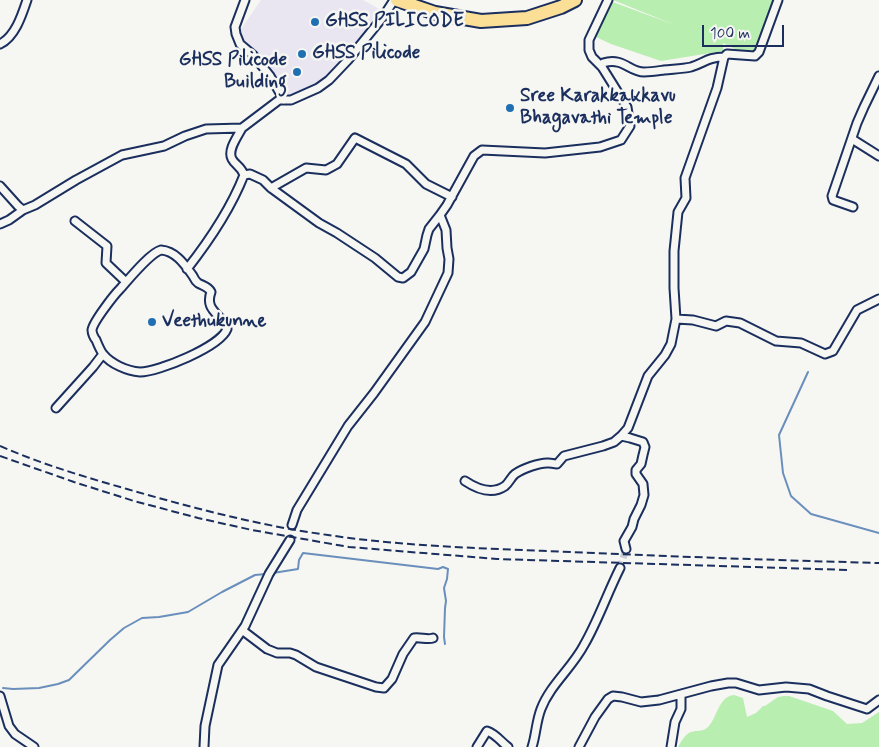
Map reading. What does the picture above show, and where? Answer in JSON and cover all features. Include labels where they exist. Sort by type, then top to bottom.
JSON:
[{"type":"highway","points":[[395,0],[435,13],[481,22],[526,18],[561,7],[575,0]]},
{"type":"street","points":[[0,44],[8,39],[14,30],[27,0]]},
{"type":"street","points":[[244,0],[234,28],[238,39],[240,44],[253,55],[270,76],[284,100]]},
{"type":"street","points":[[187,268],[212,234],[238,191],[244,175],[242,169],[231,159],[230,151],[242,128],[279,100],[291,100],[318,88],[329,80],[348,60],[395,0]]},
{"type":"street","points":[[244,175],[250,174],[263,180],[319,223],[375,258],[398,277],[405,278],[412,272],[424,249],[430,229],[448,205],[474,156],[478,152],[482,150],[545,154],[600,148],[621,140],[630,126],[627,107],[589,50],[589,40],[608,0]]},
{"type":"street","points":[[602,67],[604,63],[618,62],[638,72],[649,72],[690,67],[708,59],[727,54],[755,56],[759,52],[778,0]]},
{"type":"street","points":[[465,481],[487,491],[497,491],[507,485],[514,475],[537,464],[548,462],[556,464],[564,456],[614,442],[628,428],[648,376],[671,344],[676,319],[674,251],[678,212],[686,198],[685,178],[717,88],[724,56]]},
{"type":"street","points":[[853,207],[833,200],[832,196],[864,106],[879,76]]},
{"type":"street","points":[[0,224],[122,155],[164,146],[206,129],[242,128]]},
{"type":"street","points":[[271,188],[306,168],[326,170],[337,164],[355,138],[406,164],[426,184],[452,197]]},
{"type":"street","points":[[852,139],[879,156]]},
{"type":"street","points":[[0,186],[23,210]]},
{"type":"street","points":[[292,525],[297,510],[348,426],[425,322],[448,273],[449,259],[446,230],[440,215]]},
{"type":"street","points":[[76,221],[107,246],[106,263],[126,282]]},
{"type":"street","points":[[162,250],[172,253],[187,268],[196,282],[209,288],[211,292],[209,298],[210,305],[225,325],[225,332],[195,354],[150,371],[138,372],[126,369],[114,363],[103,354],[93,336],[92,330],[99,316],[126,282],[153,255],[162,250]]},
{"type":"street","points":[[676,319],[693,320],[716,326],[726,321],[740,323],[776,341],[801,343],[825,354],[833,351],[857,310],[879,299]]},
{"type":"street","points":[[56,408],[103,354]]},
{"type":"street","points":[[621,436],[644,442],[645,447],[641,464],[636,470],[636,474],[643,484],[644,495],[632,527],[624,541],[626,549]]},
{"type":"street","points":[[204,747],[204,726],[218,665],[242,630],[270,572],[290,540]]},
{"type":"street","points":[[532,747],[541,708],[583,648],[620,568]]},
{"type":"street","points":[[242,630],[267,649],[277,653],[290,653],[316,667],[384,688],[392,679],[403,654],[414,638],[433,638]]},
{"type":"street","points":[[579,747],[595,718],[608,699],[613,696],[641,702],[681,695],[711,686],[736,683],[758,690],[786,687],[809,689],[867,709],[879,700]]},
{"type":"street","points":[[671,747],[674,722],[681,709],[681,695]]},
{"type":"street","points":[[0,696],[9,726],[15,734],[34,747]]},
{"type":"street","points":[[477,747],[487,731],[493,733],[508,747]]},
{"type":"shaded area","name":"GHSS Pilicode","points":[[261,0],[363,0],[383,11],[339,69],[319,86],[291,98],[285,97],[279,80],[246,45],[239,32]]},
{"type":"green space","points":[[613,0],[774,0],[757,51],[737,50],[723,43],[723,51],[661,61],[611,44],[594,36],[610,1],[675,25]]},
{"type":"green space","points":[[734,695],[743,698],[747,717],[756,713],[763,706],[778,697],[784,696],[833,711],[847,724],[862,723],[879,712],[879,747],[678,747],[683,738],[689,733],[707,728],[724,699]]},
{"type":"waterway","points":[[808,372],[779,435],[783,473],[791,496],[811,514],[879,533]]},
{"type":"waterway","points":[[273,573],[298,569],[299,560],[303,553],[448,569],[444,588],[446,601],[445,644]]},
{"type":"waterway","points":[[3,688],[39,688],[69,680],[124,628],[142,618],[188,612],[255,575],[266,574]]},
{"type":"tunnel","points":[[620,568],[626,549]]},
{"type":"railway","points":[[0,446],[31,459],[79,475],[202,510],[278,527],[355,539],[465,548],[879,563]]},
{"type":"railway","points":[[0,456],[134,501],[198,518],[252,530],[349,547],[497,559],[849,570]]},
{"type":"place","name":"GHSS PILICODE","points":[[315,22]]},
{"type":"place","name":"GHSS Pilicode","points":[[302,54]]},
{"type":"place","name":"GHSS Pilicode Building","points":[[297,72]]},
{"type":"place","name":"Sree Karakkakkavu Bhagavathi Temple","points":[[510,108]]},
{"type":"place","name":"Veethukunne","points":[[152,322]]}]
